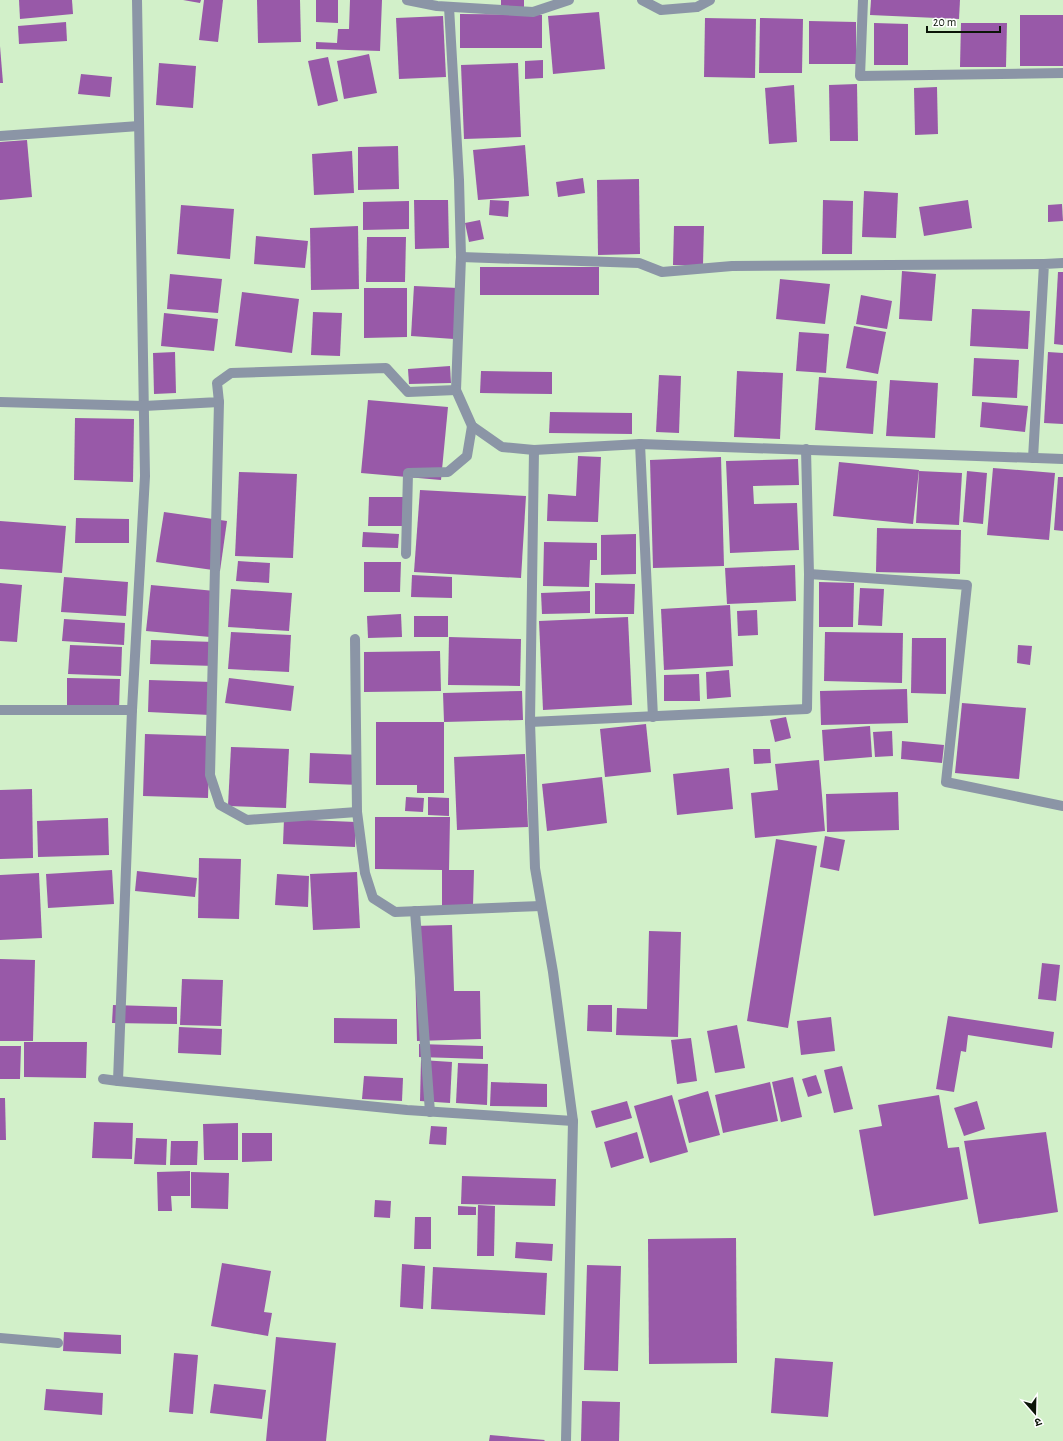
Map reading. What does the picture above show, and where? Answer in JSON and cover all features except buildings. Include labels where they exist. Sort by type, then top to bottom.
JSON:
[{"type":"street","points":[[118,1081],[132,710],[144,476],[137,0]]},
{"type":"street","points":[[407,0],[449,7],[533,12],[568,0]]},
{"type":"street","points":[[642,0],[661,10],[697,7],[710,0]]},
{"type":"street","points":[[863,0],[860,76],[1063,73]]},
{"type":"street","points":[[449,7],[459,180],[461,257],[456,390],[472,426],[502,447],[534,450],[640,444],[1063,459]]},
{"type":"street","points":[[0,136],[139,126]]},
{"type":"street","points":[[461,257],[639,263],[662,272],[732,266],[1063,263]]},
{"type":"street","points":[[1033,458],[1044,264]]},
{"type":"street","points":[[357,812],[247,820],[220,805],[210,775],[219,402],[217,383],[231,373],[386,368],[408,392],[456,390]]},
{"type":"street","points":[[0,402],[144,406],[219,402]]},
{"type":"street","points":[[406,554],[408,473],[448,472],[468,456],[472,426]]},
{"type":"street","points":[[640,444],[653,717]]},
{"type":"street","points":[[530,722],[807,710],[809,574],[806,449]]},
{"type":"street","points":[[534,450],[530,722],[534,868],[553,972],[573,1121],[566,1441]]},
{"type":"street","points":[[809,574],[968,585],[946,782],[1063,806]]},
{"type":"street","points":[[355,639],[357,812],[365,873],[373,898],[395,912],[541,906]]},
{"type":"street","points":[[0,710],[132,710]]},
{"type":"street","points":[[415,911],[430,1112]]},
{"type":"street","points":[[103,1079],[430,1112],[573,1121]]},
{"type":"street","points":[[0,1338],[58,1343]]}]
